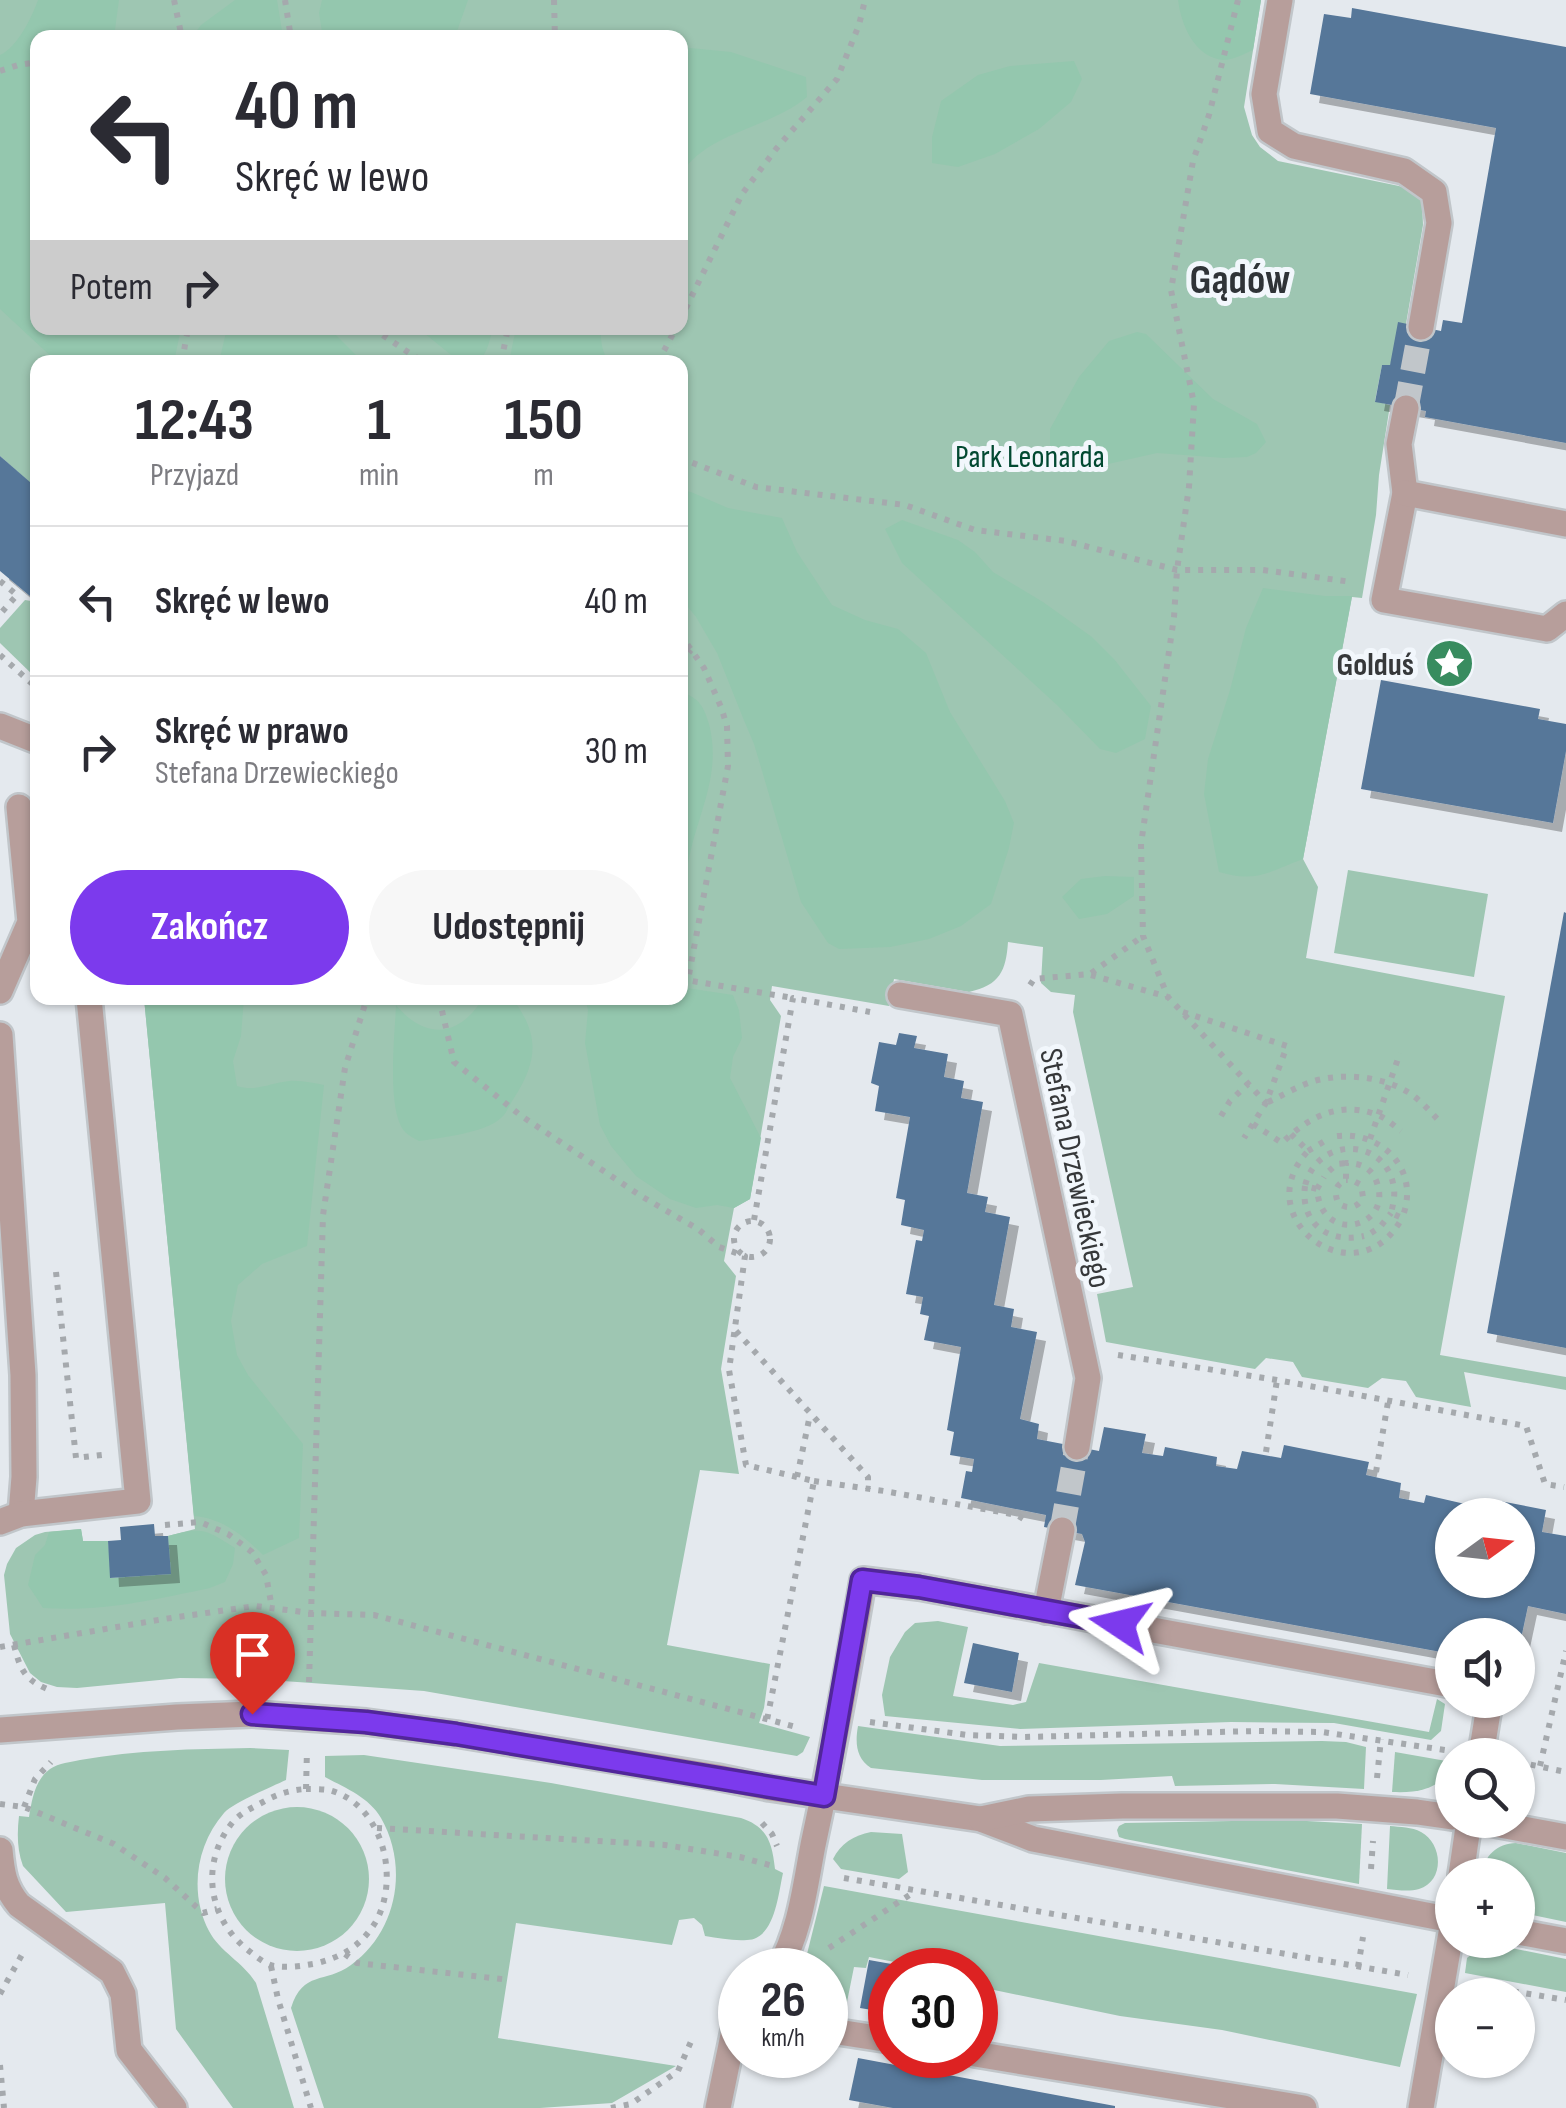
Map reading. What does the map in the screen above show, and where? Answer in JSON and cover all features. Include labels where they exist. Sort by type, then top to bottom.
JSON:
[{"type":"street","points":[[1280,0],[1264,94],[1270,131],[1294,146],[1404,171],[1434,192],[1439,223],[1420,327]]},
{"type":"street","points":[[1406,408],[1399,444],[1405,493],[1384,600],[1548,629],[1566,614]]},
{"type":"street","points":[[1405,493],[1566,524]]},
{"type":"street","points":[[0,726],[30,738]]},
{"type":"street","points":[[20,807],[30,850]]},
{"type":"street","points":[[0,991],[30,922]]},
{"type":"street","name":"Stefana Drzewieckiego","points":[[900,995],[1010,1014],[1088,1378],[1076,1447]]},
{"type":"street","points":[[0,1035],[23,1375],[24,1477],[10,1518],[138,1501],[90,1005]]},
{"type":"street","points":[[1046,1611],[1062,1530]]},
{"type":"street","points":[[791,1948],[840,1718],[862,1580],[919,1587],[1435,1682]]},
{"type":"street","points":[[0,1730],[252,1714],[366,1722],[982,1819],[1033,1839],[1435,1921]]},
{"type":"street","points":[[982,1819],[1030,1809],[1122,1806],[1337,1806],[1435,1815]]},
{"type":"street","points":[[1535,1831],[1566,1837]]},
{"type":"street","points":[[0,1850],[4,1896],[112,1972],[124,1994],[129,2050],[174,2108]]},
{"type":"street","points":[[1535,1935],[1566,1941]]},
{"type":"street","points":[[1420,2108],[1446,1958]]},
{"type":"street","points":[[998,2058],[1304,2108]]},
{"type":"street","points":[[718,2108],[725,2078]]},
{"type":"path","points":[[174,0],[180,30]]},
{"type":"path","points":[[285,0],[290,30]]},
{"type":"path","points":[[554,0],[554,30]]},
{"type":"path","points":[[688,304],[742,194],[837,80],[860,24],[865,0]]},
{"type":"path","points":[[1238,0],[1209,116],[1193,162],[1172,290],[1194,404],[1174,617],[1141,844],[1143,936],[1168,998],[1266,1102]]},
{"type":"path","points":[[0,70],[30,63]]},
{"type":"path","points":[[382,335],[412,355]]},
{"type":"path","points":[[688,462],[756,487],[905,506],[975,530],[1066,541],[1178,570],[1263,570],[1358,583],[1384,600]]},
{"type":"path","points":[[0,581],[16,596],[0,614]]},
{"type":"path","points":[[688,646],[704,668],[721,707],[728,766],[688,966]]},
{"type":"path","points":[[688,653],[691,650]]},
{"type":"path","points":[[0,655],[30,682]]},
{"type":"path","points":[[1090,974],[1143,936]]},
{"type":"path","points":[[1010,1014],[1034,979],[1090,974],[1168,998]]},
{"type":"path","points":[[688,980],[897,1016],[900,995]]},
{"type":"path","points":[[754,1220],[793,998]]},
{"type":"path","points":[[311,1614],[323,1215],[344,1068],[365,1005]]},
{"type":"path","points":[[441,1005],[454,1062],[520,1114],[641,1196],[698,1229],[719,1247],[745,1256],[759,1256],[770,1247],[770,1232],[761,1222],[743,1223],[735,1232],[734,1243],[745,1256]]},
{"type":"path","points":[[1182,1012],[1287,1046],[1266,1102],[1244,1138]]},
{"type":"path","points":[[1370,1139],[1400,1053]]},
{"type":"path","points":[[1266,1102],[1309,1082],[1360,1078],[1412,1094],[1440,1122]]},
{"type":"path","points":[[1221,1116],[1248,1084]]},
{"type":"path","points":[[1253,1124],[1282,1143],[1306,1122],[1351,1110],[1378,1114],[1402,1131]]},
{"type":"path","points":[[1291,1134],[1308,1151]]},
{"type":"path","points":[[1333,1138],[1370,1139],[1386,1149],[1401,1168],[1407,1189],[1402,1218],[1385,1241],[1370,1249],[1344,1253],[1329,1250],[1299,1227],[1291,1207],[1292,1177],[1308,1151],[1333,1138]]},
{"type":"path","points":[[1358,1149],[1379,1159],[1394,1191],[1391,1213],[1368,1235],[1346,1239],[1334,1236],[1314,1224],[1309,1216],[1304,1201],[1310,1171],[1320,1158],[1333,1151],[1358,1149]]},
{"type":"path","points":[[1346,1162],[1346,1180]]},
{"type":"path","points":[[1346,1162],[1363,1166],[1376,1178],[1380,1193],[1374,1214],[1353,1225],[1338,1224],[1327,1217],[1317,1189],[1326,1174],[1346,1162]]},
{"type":"path","points":[[1346,1180],[1356,1182],[1363,1190],[1361,1202],[1352,1208],[1342,1206],[1336,1196],[1338,1184],[1346,1180]]},
{"type":"path","points":[[1306,1186],[1317,1189]]},
{"type":"path","points":[[1391,1213],[1402,1218]]},
{"type":"path","points":[[1329,1250],[1334,1236]]},
{"type":"path","points":[[745,1256],[729,1370],[746,1466],[1017,1515],[1030,1524],[1036,1540],[1056,1558]]},
{"type":"path","points":[[55,1265],[76,1458],[133,1451]]},
{"type":"path","points":[[736,1330],[868,1476],[868,1489]]},
{"type":"path","points":[[1082,1350],[1278,1380],[1526,1426],[1545,1484],[1564,1488]]},
{"type":"path","points":[[1266,1452],[1278,1380]]},
{"type":"path","points":[[1376,1472],[1388,1402]]},
{"type":"path","points":[[797,1477],[810,1414]]},
{"type":"path","points":[[767,1720],[814,1481]]},
{"type":"path","points":[[138,1501],[162,1525],[200,1522],[228,1534],[252,1552],[266,1575],[272,1608]]},
{"type":"path","points":[[0,1647],[255,1606],[311,1614],[374,1615],[810,1730],[840,1718],[1025,1737],[1322,1732],[1435,1748]]},
{"type":"path","points":[[14,1645],[19,1665],[31,1682],[56,1693]]},
{"type":"path","points":[[1540,1766],[1566,1651]]},
{"type":"path","points":[[1376,1790],[1381,1739]]},
{"type":"path","points":[[1535,1765],[1566,1772]]},
{"type":"path","points":[[291,1790],[330,1790],[363,1810],[377,1828],[386,1860],[383,1904],[372,1928],[345,1954],[298,1967],[271,1966],[235,1940],[216,1910],[212,1870],[230,1825],[241,1814],[275,1796],[291,1790]]},
{"type":"path","points":[[0,1804],[24,1807],[114,1844],[165,1878],[203,1913],[216,1910]]},
{"type":"path","points":[[1371,1871],[1374,1825]]},
{"type":"path","points":[[377,1828],[665,1845],[740,1857],[779,1868]]},
{"type":"path","points":[[843,1878],[1358,1967],[1366,1920]]},
{"type":"path","points":[[829,1948],[915,1891]]},
{"type":"path","points":[[0,1994],[40,1921]]},
{"type":"path","points":[[345,1954],[357,1963],[510,1980]]},
{"type":"path","points":[[271,1966],[311,2108]]},
{"type":"path","points":[[611,2108],[632,2104],[678,2071],[698,2028]]},
{"type":"path","points":[[0,2065],[4,2108]]},
{"type":"green space","name":"Park Leonarda","points":[[0,0],[1261,0],[1244,107],[1260,147],[1278,161],[1399,186],[1422,201],[1423,225],[1406,324],[1390,365],[1382,365],[1375,401],[1390,405],[1362,598],[1352,597],[1303,859],[1318,887],[1306,958],[1505,996],[1440,1355],[1566,1377],[1566,1390],[1464,1372],[1471,1407],[1416,1397],[1406,1381],[1382,1378],[1368,1388],[1302,1377],[1293,1362],[1266,1358],[1255,1369],[1106,1342],[1097,1294],[1133,1287],[1073,1012],[1075,995],[1051,992],[1041,983],[1043,947],[1008,942],[999,975],[988,985],[969,992],[894,979],[889,1006],[772,986],[770,1000],[781,1016],[750,1199],[734,1208],[724,1261],[736,1276],[721,1369],[739,1474],[700,1470],[667,1645],[770,1664],[759,1723],[810,1737],[803,1752],[797,1756],[424,1691],[255,1679],[180,1678],[77,1688],[41,1682],[30,1673],[10,1634],[4,1575],[16,1548],[45,1532],[81,1529],[83,1541],[108,1541],[111,1578],[170,1574],[168,1536],[195,1529],[145,1005],[688,1005],[688,355],[30,355],[30,483],[0,456]]},
{"type":"green space","points":[[38,0],[119,0],[115,30],[30,30],[30,335],[180,335],[175,355],[49,355],[0,309],[0,55],[18,39]]},
{"type":"green space","points":[[235,0],[277,0],[282,30],[197,30]]},
{"type":"green space","points":[[322,0],[468,0],[457,30],[322,30]]},
{"type":"green space","points":[[1178,0],[1261,0],[1253,50],[1223,60],[1204,53],[1186,29]]},
{"type":"green space","points":[[688,48],[731,52],[806,77],[807,97],[722,140],[688,165]]},
{"type":"green space","points":[[1074,61],[1082,79],[1071,102],[1039,129],[995,154],[958,167],[932,163],[932,137],[941,101],[978,75],[1010,66]]},
{"type":"green space","points":[[1137,332],[1146,334],[1213,399],[1257,424],[1266,442],[1256,453],[1224,458],[1157,453],[1077,471],[1050,465],[1050,429],[1079,377],[1109,341]]},
{"type":"green space","points":[[225,335],[336,335],[356,355],[221,355]]},
{"type":"green space","points":[[427,335],[491,335],[483,355],[451,355]]},
{"type":"green space","points":[[515,335],[601,335],[605,355],[510,355]]},
{"type":"green space","points":[[688,491],[728,508],[782,518],[797,552],[832,605],[898,629],[926,653],[950,712],[1005,801],[1014,823],[991,904],[961,926],[929,939],[890,947],[839,949],[828,943],[801,902],[754,744],[717,653],[688,607]]},
{"type":"green space","points":[[902,520],[958,540],[993,572],[1092,637],[1151,706],[1145,739],[1116,753],[1100,749],[902,563],[885,529]]},
{"type":"green space","points":[[1263,588],[1352,596],[1303,859],[1262,874],[1243,876],[1219,872],[1204,794],[1208,759],[1246,628]]},
{"type":"green space","points":[[25,600],[30,601],[30,672],[0,643],[0,628]]},
{"type":"green space","points":[[688,695],[705,713],[712,744],[710,780],[688,865]]},
{"type":"green space","points":[[1348,870],[1488,894],[1474,977],[1334,953]]},
{"type":"green space","points":[[1134,877],[1134,896],[1107,914],[1079,919],[1062,897],[1081,879]]},
{"type":"green space","points":[[688,988],[733,995],[742,1038],[733,1057],[730,1078],[761,1138],[750,1199],[734,1208],[696,1208],[670,1199],[636,1176],[611,1146],[600,1125],[585,1043],[587,1005],[688,1005]]},
{"type":"green space","points":[[145,1005],[243,1005],[241,1036],[233,1061],[237,1086],[257,1088],[293,1081],[324,1085],[307,1246],[262,1264],[238,1285],[231,1321],[237,1355],[248,1375],[303,1444],[299,1538],[263,1555],[232,1529],[194,1516]]},
{"type":"green space","points":[[396,1005],[418,1024],[441,1030],[453,1027],[478,1005],[517,1005],[531,1036],[528,1072],[506,1111],[494,1123],[462,1134],[419,1141],[405,1132],[395,1107]]},
{"type":"green space","points":[[81,1529],[83,1541],[108,1541],[111,1578],[171,1574],[168,1536],[189,1531],[210,1533],[235,1548],[233,1564],[225,1582],[210,1588],[107,1607],[43,1608],[28,1585],[35,1555],[45,1545],[49,1532]]},
{"type":"green space","points":[[938,1621],[968,1627],[953,1696],[1013,1705],[1026,1702],[1039,1663],[1429,1732],[1435,1707],[1435,1718],[1443,1718],[1441,1731],[1431,1740],[1334,1723],[1020,1729],[885,1716],[882,1695],[890,1657],[915,1623]]},
{"type":"green space","points":[[858,1726],[1000,1746],[1346,1742],[1366,1747],[1364,1789],[1275,1784],[1175,1786],[1172,1776],[982,1780],[871,1768],[858,1750]]},
{"type":"green space","points":[[289,1750],[286,1780],[235,1805],[214,1826],[198,1870],[199,1901],[209,1931],[256,1983],[294,2108],[233,2108],[176,2029],[165,1903],[66,1912],[23,1866],[19,1848],[19,1816],[29,1817],[38,1784],[57,1765],[144,1752]]},
{"type":"green space","points":[[1395,1752],[1435,1759],[1435,1784],[1426,1789],[1392,1792]]},
{"type":"green space","points":[[364,1755],[551,1783],[741,1818],[763,1831],[775,1869],[783,1873],[774,1914],[756,1938],[705,1936],[702,1925],[694,1918],[679,1920],[672,1945],[516,1923],[498,2038],[676,2066],[612,2103],[540,2108],[324,2108],[291,2008],[308,1983],[341,1971],[367,1951],[388,1917],[394,1897],[395,1857],[381,1818],[363,1799],[325,1777],[325,1756]]},
{"type":"green space","points":[[297,1807],[325,1812],[348,1828],[364,1851],[369,1879],[364,1907],[348,1930],[325,1946],[297,1951],[269,1946],[246,1930],[230,1907],[225,1879],[230,1851],[246,1828],[269,1812]]},
{"type":"green space","points":[[1288,1820],[1362,1824],[1359,1884],[1125,1839],[1119,1837],[1117,1830],[1125,1823]]},
{"type":"green space","points":[[1390,1826],[1417,1830],[1434,1845],[1438,1858],[1435,1874],[1419,1889],[1387,1889]]},
{"type":"green space","points":[[871,1832],[902,1834],[908,1872],[899,1879],[841,1869],[833,1859],[848,1841]]},
{"type":"green space","points":[[1516,1843],[1566,1853],[1566,1922],[1535,1916],[1535,1858],[1488,1858],[1503,1846]]},
{"type":"green space","points":[[824,1886],[1417,1994],[1400,2067],[1222,2030],[1120,2016],[998,1991],[998,1948],[868,1948],[866,1968],[854,1967],[848,1997],[848,1948],[808,1948]]},
{"type":"green space","points":[[1535,1953],[1566,1959],[1566,1992],[1535,1986],[1535,1978],[1492,1978],[1465,1973],[1467,1958],[1535,1958]]},
{"type":"building","points":[[1352,8],[1566,47],[1566,443],[1425,417],[1426,411],[1375,402],[1382,365],[1390,365],[1398,322],[1441,331],[1443,320],[1462,323],[1496,128],[1310,94],[1324,14],[1351,18]]},
{"type":"building","points":[[0,456],[30,482],[30,596],[0,571]]},
{"type":"building","points":[[1381,680],[1540,709],[1538,719],[1566,724],[1566,751],[1553,823],[1361,789]]},
{"type":"building","points":[[1566,913],[1566,1348],[1487,1333]]},
{"type":"building","points":[[899,1033],[917,1036],[914,1048],[948,1054],[944,1077],[964,1081],[961,1098],[983,1102],[967,1193],[988,1197],[985,1212],[1010,1217],[994,1305],[1014,1309],[1011,1327],[1037,1332],[1020,1419],[1039,1424],[1037,1439],[1099,1451],[1104,1427],[1146,1434],[1142,1453],[1163,1456],[1165,1447],[1217,1457],[1216,1466],[1237,1469],[1242,1451],[1281,1458],[1284,1445],[1369,1462],[1366,1475],[1401,1483],[1399,1498],[1424,1503],[1426,1495],[1439,1498],[1435,1498],[1435,1598],[1535,1598],[1535,1508],[1546,1510],[1542,1532],[1566,1536],[1566,1614],[1528,1606],[1525,1618],[1435,1618],[1435,1651],[1075,1585],[1085,1542],[1082,1534],[1044,1527],[1046,1515],[961,1498],[966,1471],[972,1472],[974,1459],[950,1455],[954,1432],[947,1430],[961,1347],[924,1340],[929,1316],[920,1314],[923,1297],[906,1294],[916,1240],[922,1241],[924,1230],[901,1225],[905,1200],[896,1198],[910,1117],[875,1111],[879,1086],[871,1083],[879,1042],[896,1045]]},
{"type":"building","points":[[154,1524],[155,1536],[168,1536],[171,1574],[110,1578],[108,1541],[121,1540],[120,1527]]},
{"type":"building","points":[[973,1643],[1019,1653],[1012,1692],[964,1683]]},
{"type":"building","points":[[868,1965],[868,2009],[860,2008]]},
{"type":"building","points":[[858,2058],[868,2060],[868,2078],[965,2078],[1115,2108],[893,2108],[849,2100]]},
{"type":"tunnel","points":[[1406,408],[1421,327]]},
{"type":"tunnel","points":[[1062,1530],[1077,1447]]},
{"type":"place","name":"Golduś","points":[[1449,664]]},
{"type":"district","name":"Gądów","points":[[1240,278]]},
{"type":"route","points":[[252,1714],[366,1722],[456,1734],[824,1796],[862,1580],[1120,1624]]}]
